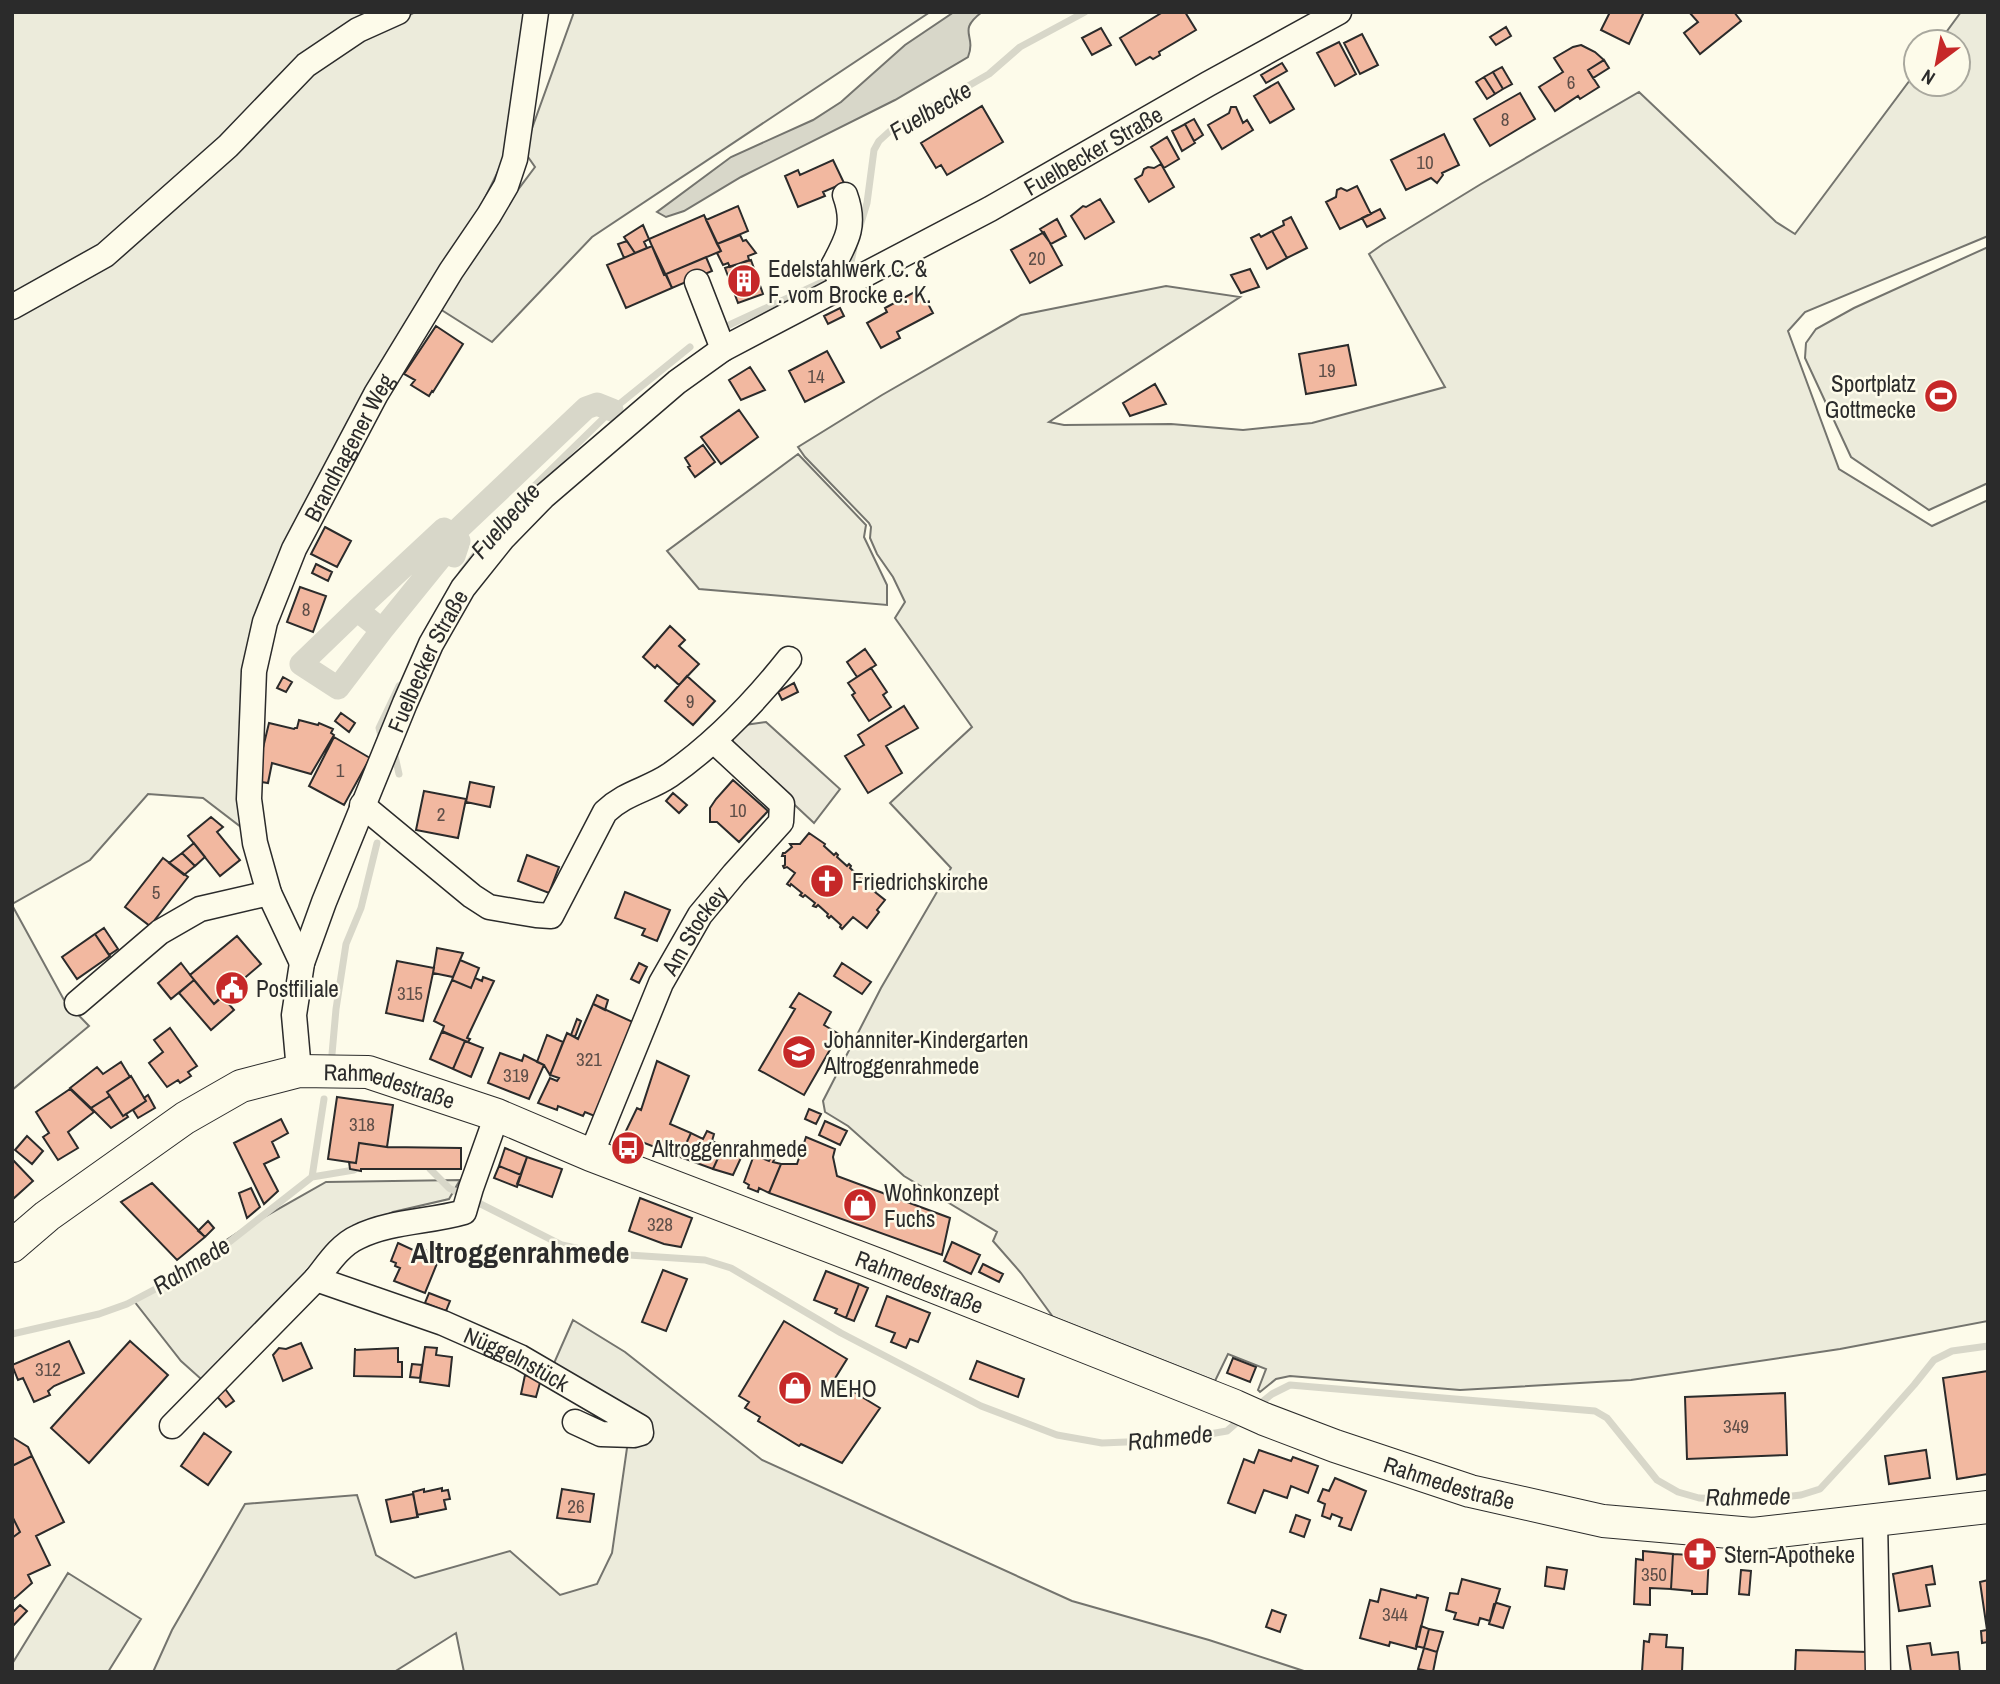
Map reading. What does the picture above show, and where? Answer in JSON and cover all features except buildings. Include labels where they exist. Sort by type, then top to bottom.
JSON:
[{"type":"main road","name":"Rahmedestraße","points":[[12,1246],[47,1216],[185,1118],[241,1086],[299,1071],[368,1072],[498,1115],[591,1155],[872,1262],[1264,1419],[1470,1491],[1603,1521],[1753,1534],[1988,1507]]},
{"type":"street","points":[[12,307],[105,255],[229,146],[306,65],[358,30],[398,12]]},
{"type":"street","name":"Fuelbecker Straße","points":[[299,1071],[294,1015],[302,963],[362,806],[431,644],[463,589],[503,538],[542,498],[677,382],[723,349],[990,209],[1339,12]]},
{"type":"street","name":"Brandhagener Weg","points":[[302,963],[269,893],[255,843],[249,799],[254,671],[265,622],[294,549],[376,394],[506,186],[515,159],[537,16]]},
{"type":"street","points":[[843,286],[833,266],[846,242],[851,225],[850,209],[845,195]]},
{"type":"street","points":[[697,282],[723,349]]},
{"type":"street","points":[[362,806],[489,907],[551,916],[605,812],[617,800],[667,776],[714,741],[764,691],[789,660]]},
{"type":"street","name":"Am Stockey","points":[[591,1155],[661,983],[700,915],[781,822],[782,804],[714,741]]},
{"type":"street","points":[[77,1003],[160,932],[200,909],[269,893]]},
{"type":"street","points":[[172,1426],[316,1279],[337,1252],[356,1237],[386,1227],[464,1212],[498,1115]]},
{"type":"street","name":"Nüggelnstück","points":[[316,1279],[443,1323],[520,1357],[640,1427],[641,1433],[601,1434],[575,1422]]},
{"type":"street","points":[[1875,1520],[1878,1672]]},
{"type":"shaded area","points":[[12,12],[366,12],[336,41],[339,54],[415,12],[527,12],[509,149],[482,204],[262,607],[241,827],[203,798],[148,794],[90,860],[12,904]]},
{"type":"shaded area","points":[[574,12],[930,12],[592,237],[492,342],[440,309],[493,223],[535,167],[526,154],[526,145]]},
{"type":"shaded area","points":[[954,12],[982,12],[970,24],[968,57],[895,100],[741,177],[684,211],[666,217],[657,212],[731,157],[813,120],[841,102],[905,45]]},
{"type":"shaded area","points":[[1961,12],[1988,12],[1988,236],[1805,312],[1788,331],[1839,469],[1932,526],[1988,500],[1988,1321],[1840,1349],[1631,1380],[1460,1390],[1290,1376],[1276,1379],[1260,1392],[1258,1390],[1266,1369],[1228,1354],[1215,1381],[1053,1317],[1021,1273],[993,1241],[997,1232],[904,1176],[848,1126],[825,1112],[823,1101],[881,988],[951,868],[890,803],[972,727],[895,618],[905,602],[893,577],[877,554],[870,538],[869,523],[798,447],[1021,315],[1166,286],[1240,297],[1049,422],[1064,425],[1171,424],[1243,430],[1312,423],[1445,387],[1369,254],[1383,244],[1639,92],[1776,222],[1795,234],[1902,91],[1902,98],[1972,98],[1972,28],[1949,28]]},
{"type":"shaded area","name":"Sportplatz Gottmecke","points":[[1988,247],[1988,483],[1929,510],[1851,457],[1805,358],[1806,343],[1816,329],[1854,308]]},
{"type":"shaded area","points":[[798,454],[866,525],[864,537],[887,585],[887,605],[699,589],[667,551]]},
{"type":"shaded area","points":[[766,722],[840,789],[814,823],[733,745],[733,737],[745,725]]},
{"type":"shaded area","points":[[12,905],[64,1000],[89,1026],[12,1090]]},
{"type":"shaded area","points":[[460,1180],[449,1199],[393,1212],[350,1233],[201,1379],[181,1361],[134,1301],[243,1229],[326,1182]]},
{"type":"shaded area","points":[[573,1320],[625,1352],[762,1460],[1072,1601],[1209,1640],[1307,1672],[464,1672],[456,1633],[394,1672],[153,1672],[172,1630],[245,1504],[357,1495],[376,1555],[415,1578],[510,1551],[560,1595],[597,1584],[612,1553],[628,1441],[624,1428],[547,1379]]},
{"type":"shaded area","points":[[68,1573],[141,1619],[108,1672],[12,1672],[12,1664]]},
{"type":"waterway","name":"Fuelbecke","points":[[860,226],[867,203],[874,150],[879,141],[890,131],[989,74],[1020,47],[1085,12]]},
{"type":"waterway","name":"Fuelbecke","points":[[851,262],[854,248]]},
{"type":"waterway","name":"Fuelbecke","points":[[727,326],[831,278]]},
{"type":"waterway","name":"Fuelbecke","points":[[499,525],[527,493],[612,410],[690,347]]},
{"type":"waterway","points":[[451,536],[444,529],[357,610],[382,630],[446,551],[454,556],[459,541],[451,536],[586,408],[597,404],[612,410]]},
{"type":"waterway","name":"Fuelbecke","points":[[462,572],[480,548]]},
{"type":"waterway","points":[[357,610],[382,630],[338,688],[301,664],[357,610]]},
{"type":"waterway","name":"Fuelbecke","points":[[381,736],[379,728],[399,686]]},
{"type":"waterway","name":"Fuelbecke","points":[[395,756],[399,774]]},
{"type":"waterway","name":"Fuelbecke","points":[[332,1054],[346,944],[361,908],[377,843]]},
{"type":"waterway","name":"Fuelbecke","points":[[312,1177],[324,1099]]},
{"type":"waterway","name":"Rahmede","points":[[430,1169],[449,1188],[562,1245],[598,1253],[705,1260],[731,1268],[841,1333],[981,1406],[1057,1435],[1102,1443],[1174,1440],[1227,1431],[1242,1418]]},
{"type":"waterway","name":"Rahmede","points":[[12,1334],[99,1314],[127,1304],[182,1275],[214,1254],[312,1177],[354,1170]]},
{"type":"waterway","name":"Rahmede","points":[[1257,1406],[1290,1385],[1595,1411],[1607,1418],[1657,1480],[1678,1492],[1699,1498],[1753,1500],[1801,1495],[1820,1489],[1934,1360],[1952,1351],[1988,1346]]},
{"type":"place","name":"Edelstahlwerk C. & F. vom Brocke e. K.","points":[[744,281]]},
{"type":"place","name":"Sportplatz Gottmecke","points":[[1941,396]]},
{"type":"place","name":"Friedrichskirche","points":[[827,881]]},
{"type":"place","name":"Postfiliale","points":[[232,988]]},
{"type":"place","name":"Johanniter-Kindergarten Altroggenrahmede","points":[[799,1052]]},
{"type":"place","name":"Altroggenrahmede","points":[[628,1148]]},
{"type":"place","name":"Wohnkonzept Fuchs","points":[[860,1205]]},
{"type":"place","name":"MEHO","points":[[795,1388]]},
{"type":"place","name":"Stern-Apotheke","points":[[1700,1554]]},
{"type":"district","name":"Altroggenrahmede","points":[[520,1252]]}]
